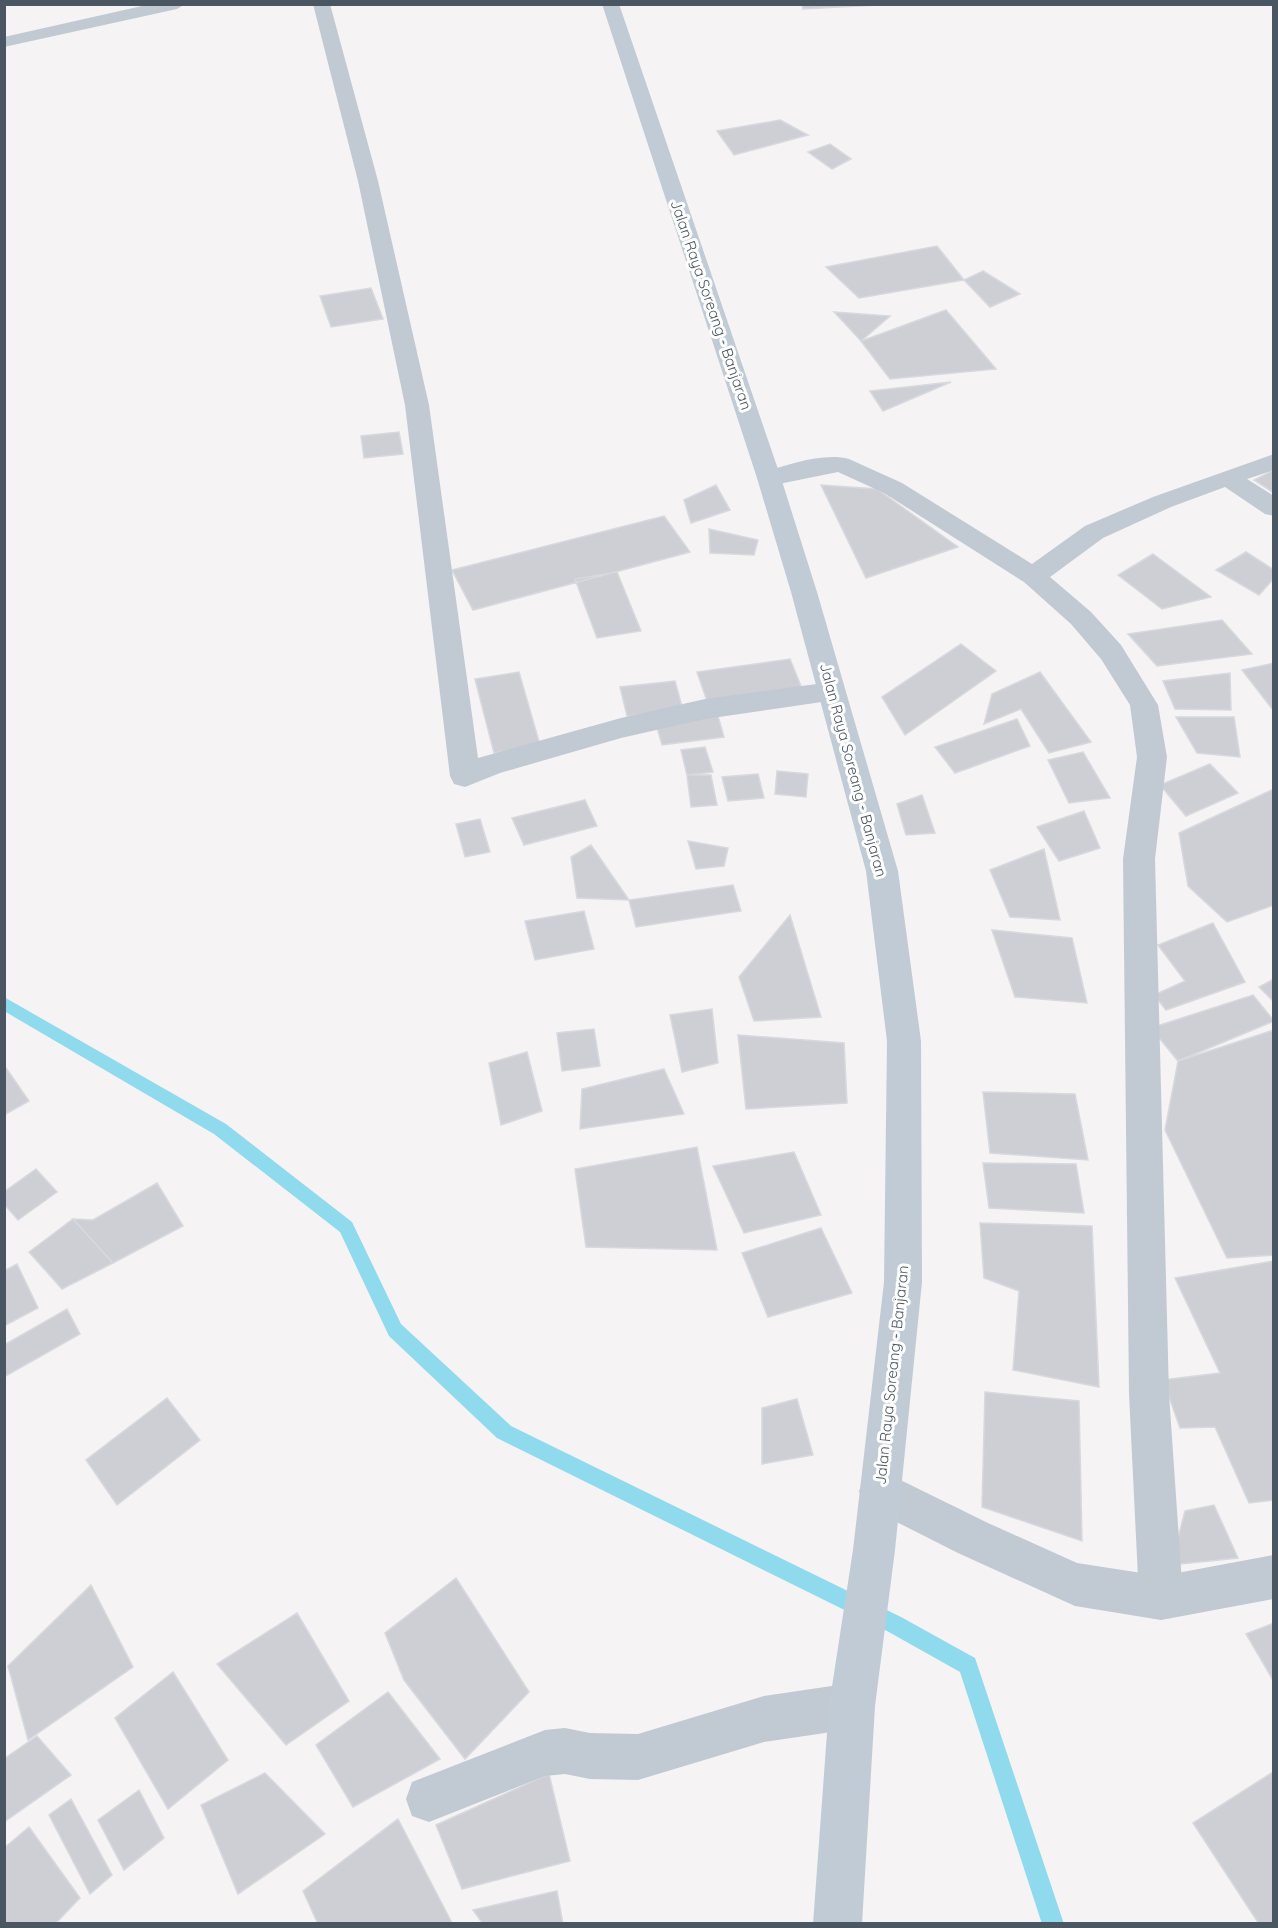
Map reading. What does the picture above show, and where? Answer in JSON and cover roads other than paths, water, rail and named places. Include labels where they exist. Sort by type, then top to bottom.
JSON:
[{"type":"main road","name":"Jalan Raya Soreang - Banjaran","points":[[610,4],[769,478],[832,692],[882,871],[904,1041],[903,1282],[874,1550],[854,1693],[837,1923]]},
{"type":"street","points":[[86,4],[86,25]]},
{"type":"street","points":[[4,42],[177,4]]},
{"type":"street","points":[[321,4],[368,181],[417,405],[465,776],[490,765],[621,728],[705,710],[832,692]]},
{"type":"street","points":[[1033,576],[1094,532],[1162,502],[1274,461]]},
{"type":"street","points":[[769,478],[840,464],[893,488],[1033,576],[1081,618],[1111,652],[1144,705],[1152,757],[1139,859],[1149,1394],[1161,1598]]},
{"type":"street","points":[[1228,478],[1274,508]]},
{"type":"street","points":[[880,1491],[973,1538],[1075,1584],[1161,1598],[1274,1576]]},
{"type":"street","points":[[429,1799],[545,1753],[565,1751],[590,1756],[638,1757],[854,1693]]},
{"type":"waterway","points":[[4,1003],[220,1129],[346,1227],[395,1330],[504,1432],[894,1624],[968,1665],[1053,1924]]}]
